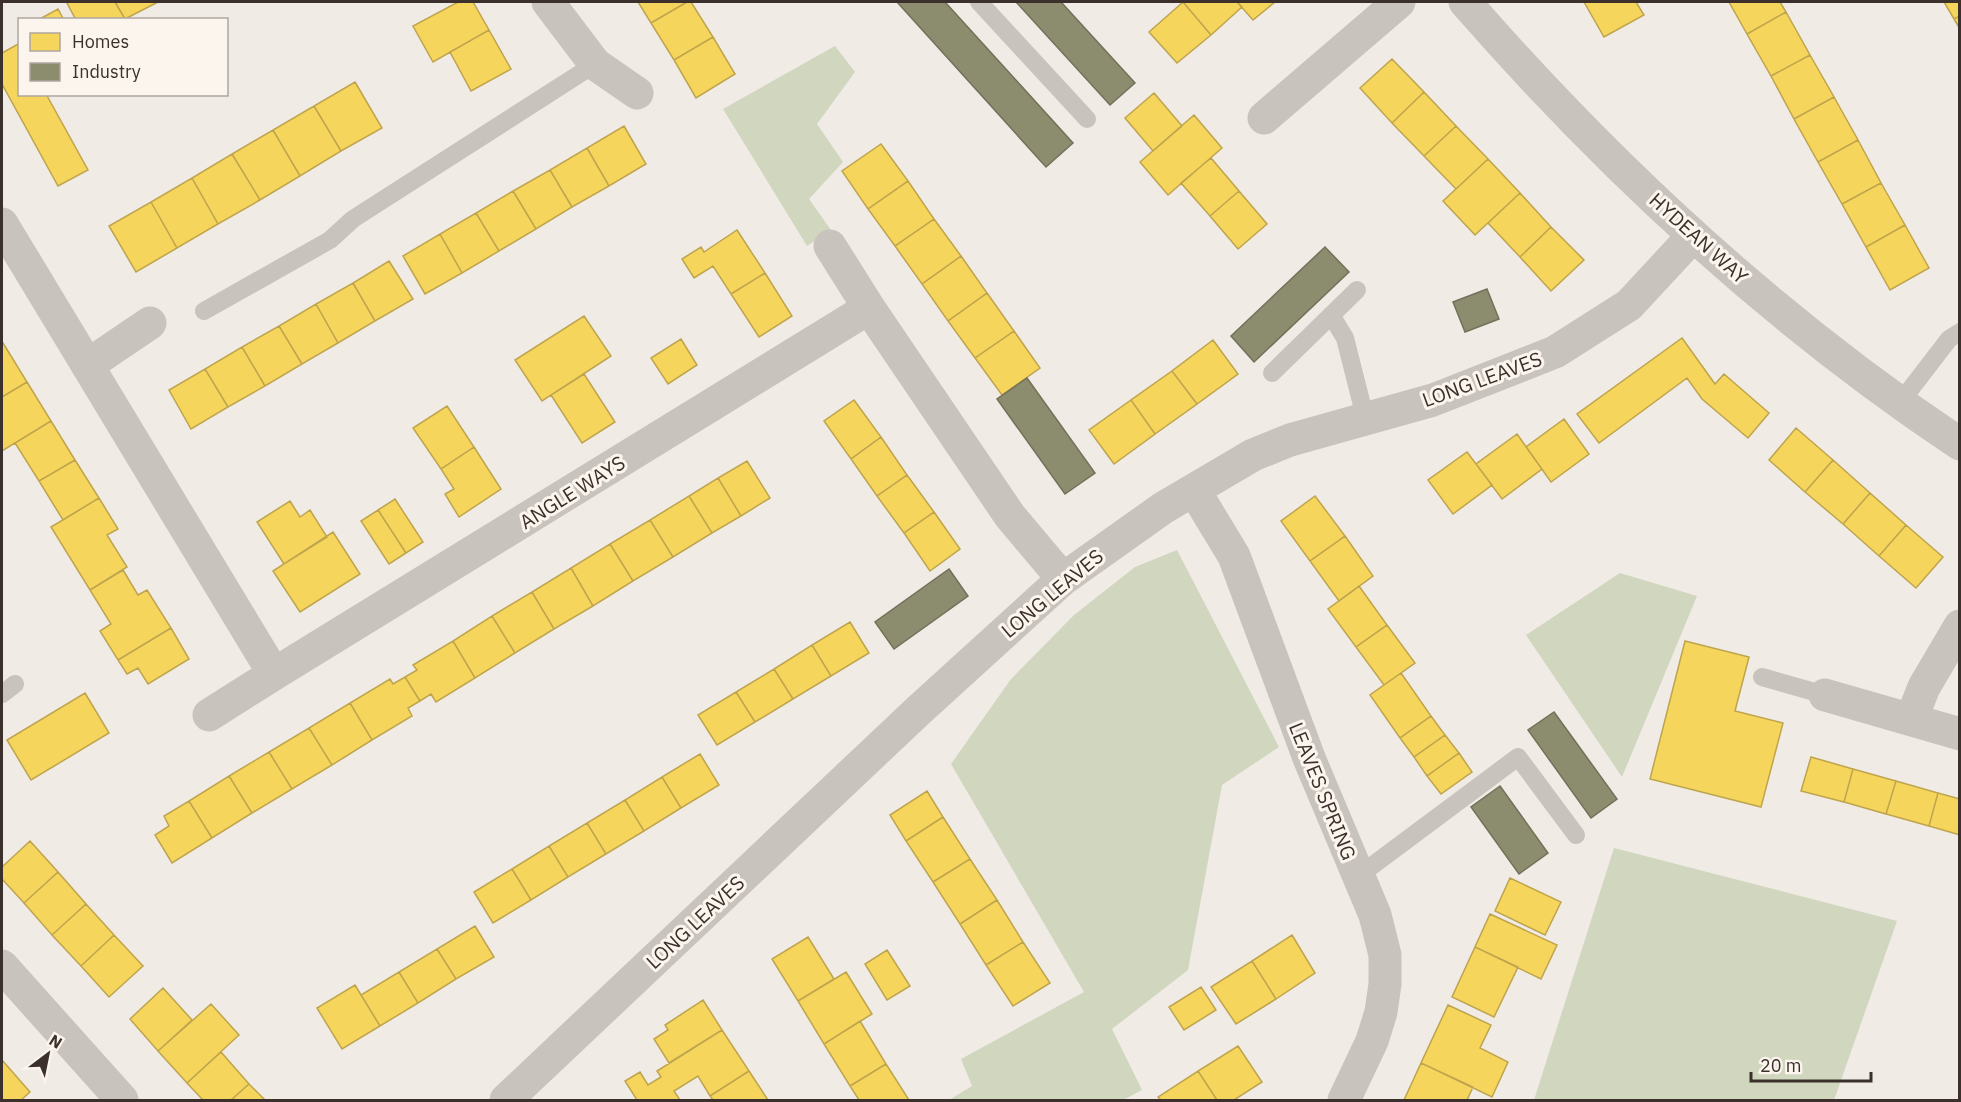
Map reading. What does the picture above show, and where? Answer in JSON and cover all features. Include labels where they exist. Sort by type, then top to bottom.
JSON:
[{"type":"street","points":[[548,2],[595,64],[637,93]]},
{"type":"street","points":[[1264,118],[1399,2]]},
{"type":"street","name":"HYDEAN WAY","points":[[1465,2],[1517,61],[1590,136],[1693,236],[1833,354],[1899,404],[1959,444]]},
{"type":"street","points":[[2,224],[274,674]]},
{"type":"street","name":"LONG LEAVES","points":[[506,1101],[919,710],[1064,579],[1134,528],[1253,455],[1290,440],[1365,417],[1433,400],[1555,352],[1629,305],[1693,236]]},
{"type":"street","points":[[830,246],[869,308],[1010,516],[1034,548],[1064,579]]},
{"type":"street","name":"ANGLE WAYS","points":[[209,715],[869,308]]},
{"type":"street","points":[[88,365],[150,323]]},
{"type":"street","name":"LEAVES SPRING","points":[[1194,490],[1234,556],[1309,758],[1375,915],[1384,956],[1385,984],[1372,1041],[1344,1101]]},
{"type":"street","points":[[1911,720],[1923,687],[1959,626]]},
{"type":"street","points":[[1825,695],[1959,734]]},
{"type":"street","points":[[2,966],[122,1101]]},
{"type":"lane","points":[[979,2],[1087,119]]},
{"type":"lane","points":[[204,311],[330,240],[353,219],[595,64]]},
{"type":"lane","points":[[1272,373],[1356,290]]},
{"type":"lane","points":[[1331,315],[1345,338],[1365,417]]},
{"type":"lane","points":[[1899,404],[1949,339],[1959,332]]},
{"type":"lane","points":[[1762,676],[1825,695]]},
{"type":"lane","points":[[1358,877],[1518,757],[1576,835]]},
{"type":"green space","points":[[835,46],[855,72],[817,124],[843,162],[809,199],[831,230],[807,246],[723,109]]},
{"type":"green space","points":[[1177,550],[1279,747],[1222,785],[1188,970],[1112,1029],[1142,1090],[1123,1100],[949,1100],[972,1086],[961,1059],[1084,992],[951,764],[1011,679],[1074,615],[1135,567]]},
{"type":"green space","points":[[1620,573],[1697,596],[1622,777],[1526,635]]},
{"type":"green space","points":[[1614,848],[1897,921],[1834,1100],[1534,1100]]},
{"type":"building: Homes","points":[[115,2],[124,18],[75,18],[67,3]]},
{"type":"building: Homes","points":[[115,2],[158,2],[127,18],[124,18]]},
{"type":"building: Homes","points":[[458,2],[473,2],[489,30],[433,62],[413,26]]},
{"type":"building: Homes","points":[[638,2],[687,2],[651,23]]},
{"type":"building: Homes","points":[[687,2],[691,2],[713,37],[674,60],[651,23]]},
{"type":"building: Homes","points":[[1183,2],[1211,35],[1177,63],[1149,32]]},
{"type":"building: Homes","points":[[1183,2],[1237,2],[1242,7],[1211,35]]},
{"type":"building: Homes","points":[[1237,2],[1275,2],[1253,20]]},
{"type":"building: Homes","points":[[1584,2],[1636,2],[1644,15],[1604,37]]},
{"type":"building: Homes","points":[[1729,2],[1780,2],[1786,12],[1747,34]]},
{"type":"building: Homes","points":[[1944,2],[1960,2],[1960,16],[1954,19]]},
{"type":"building: Homes","points":[[58,9],[63,18],[42,18]]},
{"type":"building: Homes","points":[[1786,12],[1810,55],[1771,76],[1747,34]]},
{"type":"building: Homes","points":[[1960,16],[1960,29],[1954,19]]},
{"type":"building: Homes","points":[[489,30],[511,69],[471,91],[450,52]]},
{"type":"building: Homes","points":[[713,37],[735,74],[696,98],[674,60]]},
{"type":"building: Homes","points":[[18,44],[18,96],[47,96],[88,170],[58,186],[2,84],[2,53]]},
{"type":"building: Homes","points":[[1810,55],[1834,97],[1794,119],[1771,76]]},
{"type":"building: Homes","points":[[1392,59],[1424,92],[1392,123],[1360,88]]},
{"type":"building: Homes","points":[[355,82],[382,128],[341,151],[314,106]]},
{"type":"building: Homes","points":[[1424,92],[1456,126],[1424,156],[1392,123]]},
{"type":"building: Homes","points":[[1154,93],[1182,126],[1153,151],[1125,118]]},
{"type":"building: Homes","points":[[1834,97],[1858,140],[1818,162],[1794,119]]},
{"type":"building: Homes","points":[[314,106],[341,151],[300,176],[273,130]]},
{"type":"building: Homes","points":[[1194,115],[1222,148],[1168,195],[1140,162]]},
{"type":"building: Homes","points":[[624,126],[646,164],[609,186],[587,148]]},
{"type":"building: Homes","points":[[1456,126],[1488,159],[1456,189],[1424,156]]},
{"type":"building: Homes","points":[[273,130],[300,176],[260,200],[232,154]]},
{"type":"building: Homes","points":[[1858,140],[1881,183],[1842,204],[1818,162]]},
{"type":"building: Homes","points":[[881,144],[908,181],[868,209],[842,171]]},
{"type":"building: Homes","points":[[587,148],[609,186],[572,207],[550,170]]},
{"type":"building: Homes","points":[[232,154],[260,200],[218,224],[192,178]]},
{"type":"building: Homes","points":[[1211,158],[1239,191],[1210,216],[1181,183]]},
{"type":"building: Homes","points":[[1488,159],[1520,193],[1475,235],[1443,201]]},
{"type":"building: Homes","points":[[550,170],[572,207],[536,229],[513,191]]},
{"type":"building: Homes","points":[[192,178],[218,224],[177,248],[151,202]]},
{"type":"building: Homes","points":[[908,181],[934,219],[895,246],[868,209]]},
{"type":"building: Homes","points":[[1881,183],[1905,225],[1866,247],[1842,204]]},
{"type":"building: Homes","points":[[513,191],[536,229],[499,251],[476,213]]},
{"type":"building: Homes","points":[[1239,191],[1267,224],[1238,249],[1210,216]]},
{"type":"building: Homes","points":[[1520,193],[1551,227],[1520,257],[1488,223]]},
{"type":"building: Homes","points":[[151,202],[177,248],[136,272],[109,226]]},
{"type":"building: Homes","points":[[476,213],[499,251],[462,273],[440,234]]},
{"type":"building: Homes","points":[[934,219],[961,256],[922,284],[895,246]]},
{"type":"building: Homes","points":[[1905,225],[1929,268],[1890,290],[1866,247]]},
{"type":"building: Homes","points":[[1551,227],[1584,260],[1551,291],[1520,257]]},
{"type":"building: Homes","points":[[737,230],[765,273],[731,294],[713,266],[694,278],[682,259],[701,247],[704,252]]},
{"type":"building: Homes","points":[[440,234],[462,273],[425,294],[403,256]]},
{"type":"building: Homes","points":[[961,256],[987,293],[948,321],[922,284]]},
{"type":"building: Homes","points":[[389,261],[413,299],[375,321],[353,283]]},
{"type":"building: Homes","points":[[765,273],[792,316],[759,337],[731,294]]},
{"type":"building: Homes","points":[[353,283],[375,321],[338,343],[316,304]]},
{"type":"building: Homes","points":[[987,293],[1014,331],[975,358],[948,321]]},
{"type":"building: Homes","points":[[316,304],[338,343],[302,364],[279,326]]},
{"type":"building: Homes","points":[[584,316],[611,356],[542,401],[515,360]]},
{"type":"building: Homes","points":[[279,326],[302,364],[265,386],[242,347]]},
{"type":"building: Homes","points":[[1014,331],[1040,368],[1002,395],[975,358]]},
{"type":"building: Homes","points":[[1682,338],[1715,384],[1724,374],[1769,413],[1748,438],[1702,399],[1687,378],[1599,443],[1577,414]]},
{"type":"building: Homes","points":[[681,339],[697,365],[668,384],[651,358]]},
{"type":"building: Homes","points":[[1213,340],[1238,374],[1197,404],[1172,371]]},
{"type":"building: Homes","points":[[2,344],[27,382],[2,397]]},
{"type":"building: Homes","points":[[242,347],[265,386],[228,407],[205,369]]},
{"type":"building: Homes","points":[[205,369],[228,407],[191,429],[169,390]]},
{"type":"building: Homes","points":[[1172,371],[1197,404],[1155,434],[1131,400]]},
{"type":"building: Homes","points":[[584,374],[615,422],[582,443],[551,395]]},
{"type":"building: Homes","points":[[27,382],[51,421],[2,451],[2,397]]},
{"type":"building: Homes","points":[[854,400],[881,437],[851,459],[824,421]]},
{"type":"building: Homes","points":[[1131,400],[1155,434],[1114,464],[1089,430]]},
{"type":"building: Homes","points":[[447,406],[474,447],[441,469],[413,428]]},
{"type":"building: Homes","points":[[1564,419],[1589,454],[1551,482],[1526,447]]},
{"type":"building: Homes","points":[[51,421],[75,460],[39,481],[15,443]]},
{"type":"building: Homes","points":[[1796,428],[1833,460],[1805,492],[1769,460]]},
{"type":"building: Homes","points":[[1517,434],[1542,469],[1502,499],[1476,464]]},
{"type":"building: Homes","points":[[881,437],[907,475],[877,496],[851,459]]},
{"type":"building: Homes","points":[[474,447],[501,489],[459,517],[445,494],[454,489],[441,469]]},
{"type":"building: Homes","points":[[1467,452],[1492,485],[1453,514],[1428,480]]},
{"type":"building: Homes","points":[[75,460],[99,498],[63,520],[39,481]]},
{"type":"building: Homes","points":[[1833,460],[1870,493],[1843,524],[1805,492]]},
{"type":"building: Homes","points":[[747,461],[770,498],[741,516],[718,478]]},
{"type":"building: Homes","points":[[907,475],[934,512],[904,533],[877,496]]},
{"type":"building: Homes","points":[[718,478],[741,516],[712,533],[689,496]]},
{"type":"building: Homes","points":[[1870,493],[1906,525],[1879,556],[1843,524]]},
{"type":"building: Homes","points":[[689,496],[712,533],[673,557],[650,520]]},
{"type":"building: Homes","points":[[1315,496],[1345,536],[1310,561],[1281,521]]},
{"type":"building: Homes","points":[[99,498],[118,529],[107,535],[127,567],[90,590],[51,527]]},
{"type":"building: Homes","points":[[395,499],[423,542],[406,553],[378,510]]},
{"type":"building: Homes","points":[[290,501],[300,517],[310,510],[327,537],[284,564],[257,522]]},
{"type":"building: Homes","points":[[378,510],[406,553],[389,564],[361,521]]},
{"type":"building: Homes","points":[[934,512],[960,549],[930,571],[904,533]]},
{"type":"building: Homes","points":[[650,520],[673,557],[633,581],[610,544]]},
{"type":"building: Homes","points":[[1906,525],[1943,557],[1916,588],[1879,556]]},
{"type":"building: Homes","points":[[333,532],[360,574],[300,612],[273,571]]},
{"type":"building: Homes","points":[[1345,536],[1373,576],[1339,601],[1310,561]]},
{"type":"building: Homes","points":[[610,544],[633,581],[593,606],[571,568]]},
{"type":"building: Homes","points":[[571,568],[593,606],[554,629],[532,592]]},
{"type":"building: Homes","points":[[123,570],[138,595],[147,590],[171,628],[118,660],[100,631],[111,624],[90,590]]},
{"type":"building: Homes","points":[[1359,586],[1387,625],[1356,647],[1328,609]]},
{"type":"building: Homes","points":[[532,592],[554,629],[515,653],[492,616]]},
{"type":"building: Homes","points":[[492,616],[515,653],[475,678],[453,641]]},
{"type":"building: Homes","points":[[850,622],[869,653],[831,676],[812,645]]},
{"type":"building: Homes","points":[[1387,625],[1415,663],[1384,685],[1356,647]]},
{"type":"building: Homes","points":[[171,628],[189,659],[148,684],[138,668],[127,674],[118,660]]},
{"type":"building: Homes","points":[[453,641],[475,678],[436,702],[431,694],[420,701],[405,677],[417,670],[413,665]]},
{"type":"building: Homes","points":[[1685,641],[1749,657],[1735,711],[1783,723],[1761,807],[1650,779]]},
{"type":"building: Homes","points":[[812,645],[831,676],[793,699],[774,669]]},
{"type":"building: Homes","points":[[774,669],[793,699],[755,722],[736,692]]},
{"type":"building: Homes","points":[[1401,673],[1431,716],[1400,738],[1370,695]]},
{"type":"building: Homes","points":[[405,677],[420,701],[408,708],[412,716],[372,740],[350,703],[390,679],[393,684]]},
{"type":"building: Homes","points":[[736,692],[755,722],[717,745],[698,715]]},
{"type":"building: Homes","points":[[85,693],[109,733],[31,780],[7,740]]},
{"type":"building: Homes","points":[[350,703],[372,740],[332,765],[309,728]]},
{"type":"building: Homes","points":[[1431,716],[1445,735],[1414,757],[1400,738]]},
{"type":"building: Homes","points":[[309,728],[332,765],[292,789],[269,752]]},
{"type":"building: Homes","points":[[1445,735],[1459,753],[1427,776],[1414,757]]},
{"type":"building: Homes","points":[[269,752],[292,789],[252,813],[229,776]]},
{"type":"building: Homes","points":[[1459,753],[1472,772],[1441,794],[1427,776]]},
{"type":"building: Homes","points":[[700,754],[719,785],[681,808],[662,777]]},
{"type":"building: Homes","points":[[1811,757],[1853,769],[1844,802],[1801,791]]},
{"type":"building: Homes","points":[[1853,769],[1896,781],[1886,814],[1844,802]]},
{"type":"building: Homes","points":[[229,776],[252,813],[212,838],[189,801]]},
{"type":"building: Homes","points":[[662,777],[681,808],[644,831],[625,800]]},
{"type":"building: Homes","points":[[1896,781],[1938,793],[1929,826],[1886,814]]},
{"type":"building: Homes","points":[[927,791],[943,817],[906,841],[890,815]]},
{"type":"building: Homes","points":[[1938,793],[1960,799],[1960,835],[1929,826]]},
{"type":"building: Homes","points":[[625,800],[644,831],[606,854],[587,823]]},
{"type":"building: Homes","points":[[189,801],[212,838],[172,863],[155,835],[169,826],[164,816]]},
{"type":"building: Homes","points":[[943,817],[970,859],[933,882],[906,841]]},
{"type":"building: Homes","points":[[587,823],[606,854],[568,877],[549,846]]},
{"type":"building: Homes","points":[[30,841],[58,872],[24,903],[2,879],[2,867]]},
{"type":"building: Homes","points":[[549,846],[568,877],[531,900],[512,869]]},
{"type":"building: Homes","points":[[970,859],[997,900],[960,924],[933,882]]},
{"type":"building: Homes","points":[[512,869],[531,900],[493,923],[474,892]]},
{"type":"building: Homes","points":[[58,872],[86,904],[52,935],[24,903]]},
{"type":"building: Homes","points":[[1510,878],[1561,902],[1545,935],[1495,911]]},
{"type":"building: Homes","points":[[997,900],[1023,942],[986,965],[960,924]]},
{"type":"building: Homes","points":[[86,904],[114,935],[81,966],[52,935]]},
{"type":"building: Homes","points":[[1490,914],[1557,945],[1541,979],[1475,947]]},
{"type":"building: Homes","points":[[475,926],[494,957],[456,979],[437,949]]},
{"type":"building: Homes","points":[[114,935],[143,966],[109,997],[81,966]]},
{"type":"building: Homes","points":[[1292,935],[1315,973],[1276,999],[1252,961]]},
{"type":"building: Homes","points":[[808,937],[834,979],[798,1001],[772,959]]},
{"type":"building: Homes","points":[[1023,942],[1050,983],[1013,1006],[986,965]]},
{"type":"building: Homes","points":[[1475,947],[1518,967],[1494,1017],[1452,997]]},
{"type":"building: Homes","points":[[437,949],[456,979],[418,1003],[399,972]]},
{"type":"building: Homes","points":[[887,950],[910,986],[887,1000],[865,964]]},
{"type":"building: Homes","points":[[1252,961],[1276,999],[1236,1024],[1211,987]]},
{"type":"building: Homes","points":[[399,972],[418,1003],[380,1026],[361,995]]},
{"type":"building: Homes","points":[[846,972],[872,1014],[824,1044],[798,1001]]},
{"type":"building: Homes","points":[[355,985],[380,1026],[342,1049],[317,1008]]},
{"type":"building: Homes","points":[[1201,987],[1216,1010],[1184,1030],[1169,1007]]},
{"type":"building: Homes","points":[[163,988],[192,1020],[158,1051],[130,1019]]},
{"type":"building: Homes","points":[[703,1000],[722,1030],[669,1063],[654,1039],[668,1030],[665,1025]]},
{"type":"building: Homes","points":[[211,1004],[239,1035],[187,1083],[158,1051]]},
{"type":"building: Homes","points":[[1448,1005],[1491,1025],[1480,1048],[1508,1062],[1492,1097],[1421,1063]]},
{"type":"building: Homes","points":[[860,1021],[886,1064],[850,1086],[824,1044]]},
{"type":"building: Homes","points":[[722,1030],[749,1071],[710,1096],[698,1076],[674,1091],[680,1100],[637,1100],[625,1081],[640,1072],[648,1085],[661,1077],[657,1071]]},
{"type":"building: Homes","points":[[1238,1046],[1262,1082],[1234,1100],[1217,1100],[1198,1071]]},
{"type":"building: Homes","points":[[221,1052],[249,1084],[231,1100],[203,1100],[187,1083]]},
{"type":"building: Homes","points":[[2,1060],[30,1092],[21,1100],[2,1100]]},
{"type":"building: Homes","points":[[1421,1063],[1473,1087],[1467,1100],[1404,1100]]},
{"type":"building: Homes","points":[[886,1064],[909,1100],[859,1100],[850,1086]]},
{"type":"building: Homes","points":[[749,1071],[768,1100],[713,1100],[710,1096]]},
{"type":"building: Homes","points":[[1198,1071],[1217,1100],[1161,1100],[1158,1097]]},
{"type":"building: Homes","points":[[249,1084],[265,1100],[231,1100]]},
{"type":"building: Industry","points":[[897,2],[945,2],[1073,143],[1046,167]]},
{"type":"building: Industry","points":[[1016,2],[1061,2],[1135,83],[1110,105]]},
{"type":"building: Industry","points":[[1325,247],[1349,272],[1254,362],[1231,336]]},
{"type":"building: Industry","points":[[1487,289],[1499,319],[1465,332],[1453,302]]},
{"type":"building: Industry","points":[[1027,378],[1095,473],[1065,494],[997,399]]},
{"type":"building: Industry","points":[[949,569],[968,596],[894,649],[875,622]]},
{"type":"building: Industry","points":[[1554,712],[1617,799],[1591,818],[1528,730]]},
{"type":"building: Industry","points":[[1500,786],[1548,853],[1519,874],[1471,807]]}]
